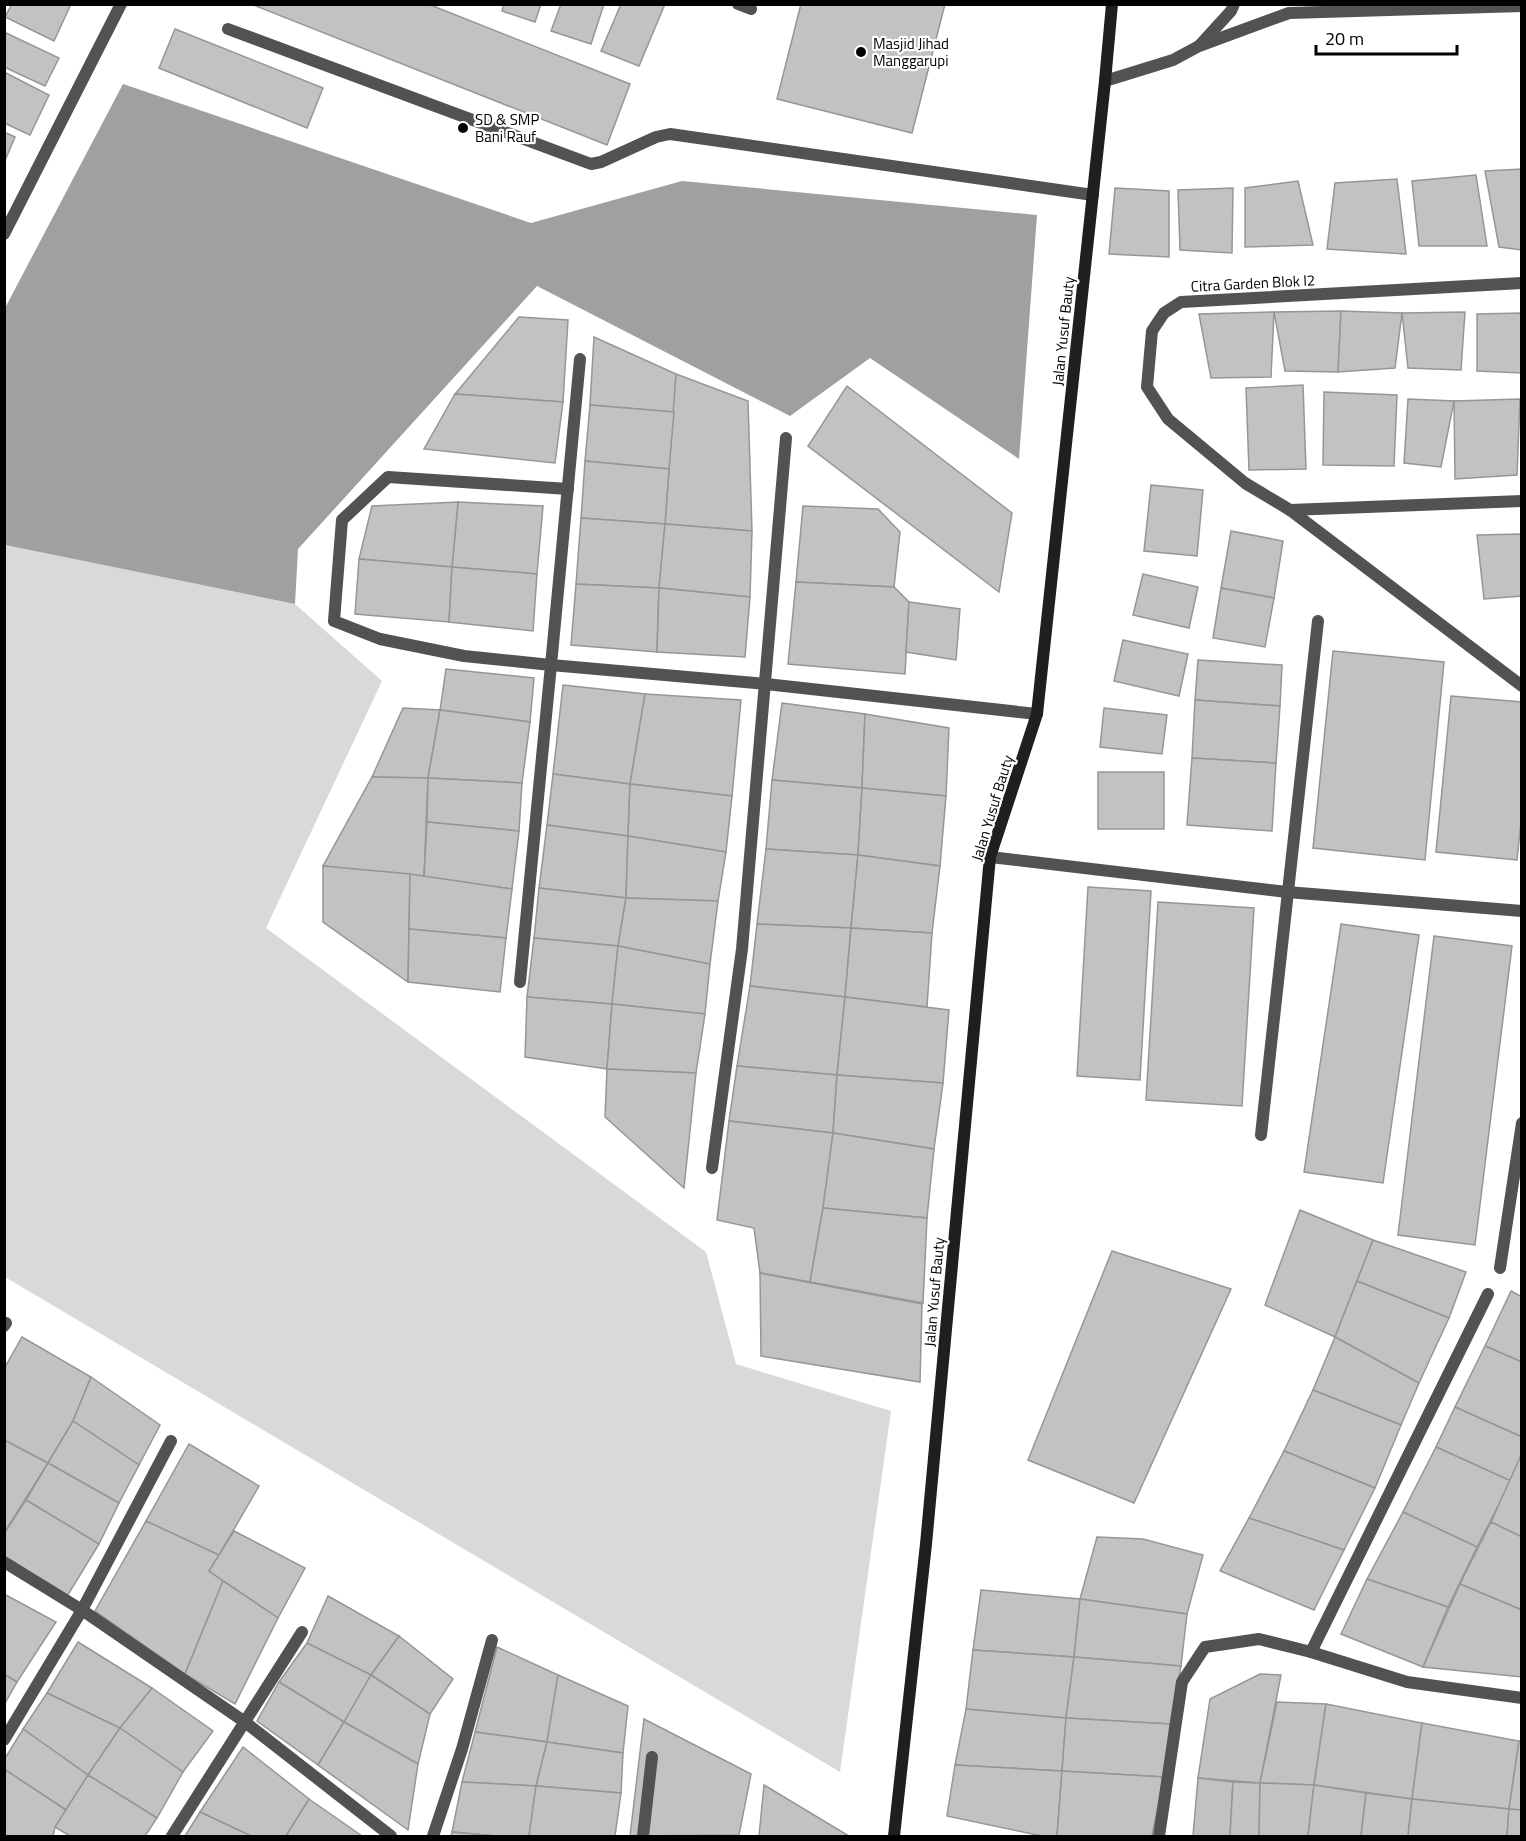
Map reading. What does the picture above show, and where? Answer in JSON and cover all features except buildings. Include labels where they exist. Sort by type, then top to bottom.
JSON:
[{"type":"street","points":[[4,234],[121,4]]},
{"type":"street","points":[[738,4],[751,9]]},
{"type":"street","name":"Jalan Yusuf Bauty","points":[[894,1836],[926,1544],[990,857],[1037,714],[1112,4]]},
{"type":"street","points":[[1199,46],[1231,11],[1234,4]]},
{"type":"street","points":[[1105,81],[1173,60],[1199,46],[1288,9],[1521,6]]},
{"type":"street","points":[[228,29],[591,164],[601,162],[656,137],[670,134],[1093,195]]},
{"type":"street","name":"Citra Garden Blok I2","points":[[1521,283],[1181,302],[1164,313],[1152,331],[1147,387],[1168,419],[1245,483],[1290,510],[1521,686]]},
{"type":"street","points":[[520,981],[580,359]]},
{"type":"street","points":[[712,1168],[742,949],[786,438]]},
{"type":"street","points":[[568,489],[388,477],[342,520],[334,621],[380,639],[464,656],[766,684],[1037,714]]},
{"type":"street","points":[[1290,510],[1521,501]]},
{"type":"street","points":[[1261,1136],[1318,621]]},
{"type":"street","points":[[990,857],[1287,892],[1521,911]]},
{"type":"street","points":[[1500,1268],[1519,1161],[1521,1123]]},
{"type":"street","points":[[1311,1652],[1488,1294]]},
{"type":"street","points":[[4,1740],[82,1610],[171,1441]]},
{"type":"street","points":[[4,1562],[82,1610],[245,1722],[391,1836]]},
{"type":"street","points":[[172,1836],[302,1632]]},
{"type":"street","points":[[1159,1836],[1182,1682],[1206,1647],[1259,1639],[1311,1652],[1407,1682],[1521,1698]]},
{"type":"street","points":[[433,1836],[462,1749],[492,1640]]},
{"type":"street","points":[[643,1836],[652,1757]]},
{"type":"shaded area","points":[[123,84],[531,223],[682,181],[1037,215],[1019,459],[870,358],[790,416],[537,286],[298,549],[295,604],[5,545],[5,308]]},
{"type":"shaded area","points":[[5,545],[295,604],[382,681],[266,928],[706,1252],[736,1364],[891,1411],[840,1772],[5,1277]]},
{"type":"place","name":"Masjid Jihad Manggarupi","points":[[861,52]]},
{"type":"place","name":"SD & SMP Bani Rauf","points":[[463,128]]}]
